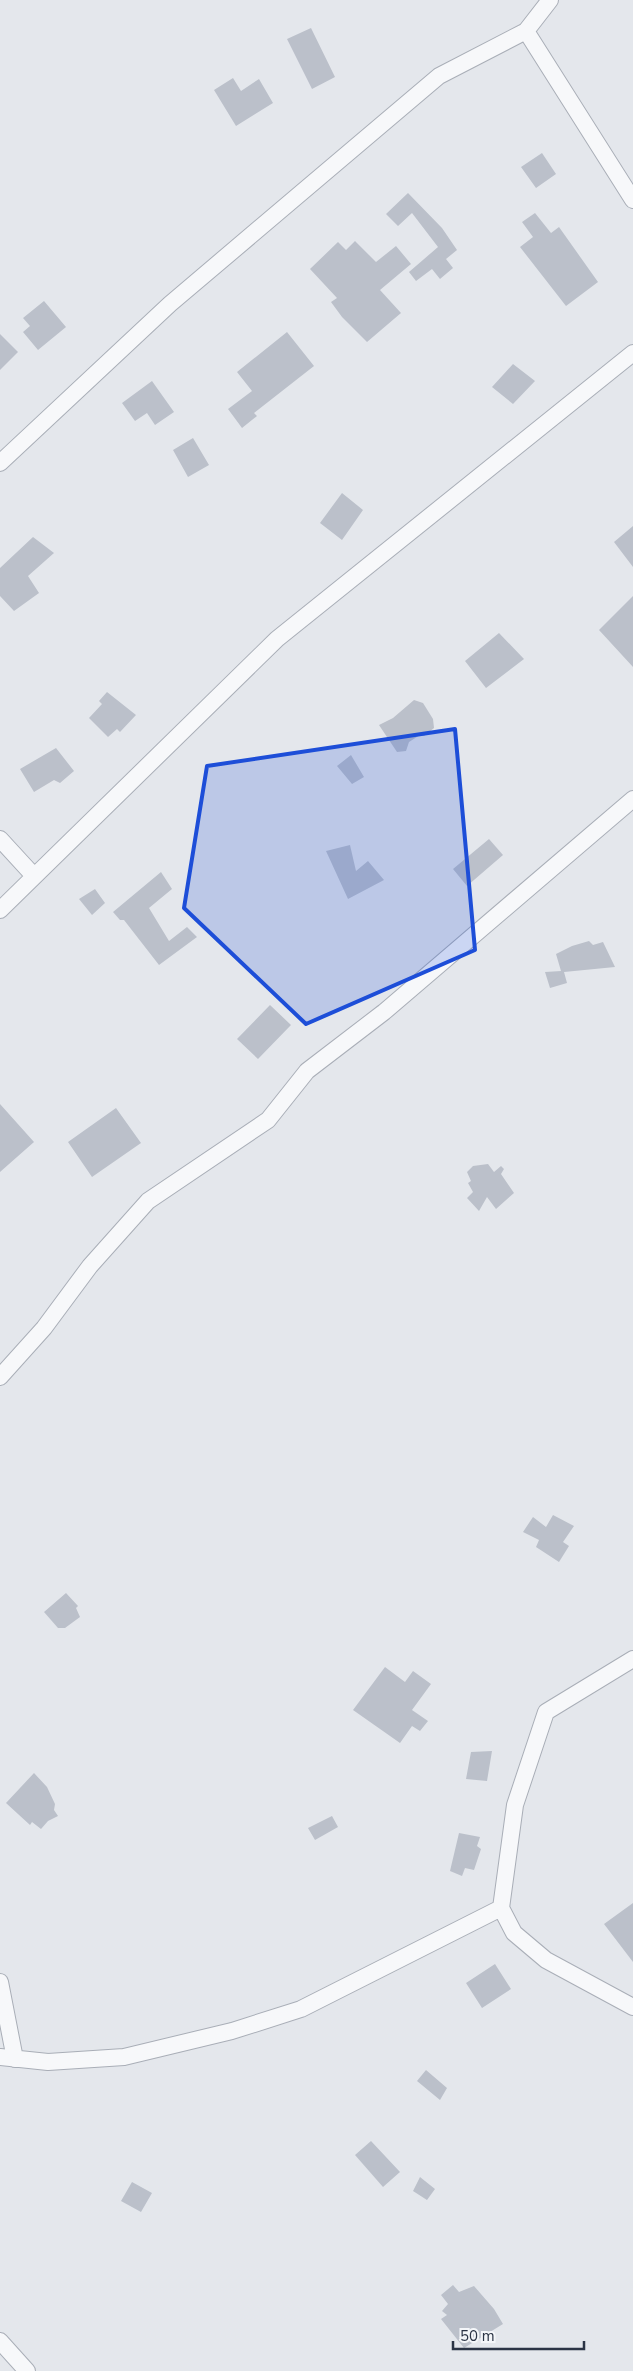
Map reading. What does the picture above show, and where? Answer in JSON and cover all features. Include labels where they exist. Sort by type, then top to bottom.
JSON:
[{"type":"street","points":[[0,463],[170,304],[439,76],[526,31],[550,0]]},
{"type":"street","points":[[526,31],[633,200]]},
{"type":"street","points":[[0,910],[277,639],[633,353]]},
{"type":"street","points":[[0,1377],[44,1328],[90,1266],[148,1201],[268,1120],[307,1071],[384,1012],[633,799]]},
{"type":"street","points":[[0,839],[34,876]]},
{"type":"street","points":[[633,1660],[546,1712],[516,1805],[501,1908],[514,1933],[546,1960],[633,2007]]},
{"type":"street","points":[[0,1982],[8,2058],[48,2062],[124,2057],[232,2032],[301,2009],[501,1908]]},
{"type":"street","points":[[0,2341],[27,2371]]},
{"type":"highlighted area","points":[[455,729],[475,950],[306,1024],[184,908],[207,766]]},
{"type":"building","points":[[311,28],[335,77],[312,89],[287,39]]},
{"type":"building","points":[[233,78],[241,91],[259,79],[273,103],[236,126],[214,90]]},
{"type":"building","points":[[542,153],[556,174],[536,188],[521,167]]},
{"type":"building","points":[[408,193],[442,228],[457,250],[446,259],[453,268],[440,279],[432,269],[416,281],[409,272],[438,247],[412,213],[398,226],[386,214]]},
{"type":"building","points":[[535,213],[551,233],[559,227],[598,282],[566,306],[520,247],[533,237],[522,222]]},
{"type":"building","points":[[355,241],[376,262],[396,246],[411,264],[380,290],[401,313],[367,342],[342,317],[331,302],[337,298],[310,269],[338,242],[346,250]]},
{"type":"building","points":[[44,301],[66,327],[38,350],[23,332],[30,326],[23,318]]},
{"type":"building","points":[[287,332],[314,366],[254,413],[257,416],[242,428],[228,409],[252,391],[237,372]]},
{"type":"building","points":[[0,334],[18,352],[0,370]]},
{"type":"building","points":[[513,364],[535,381],[513,404],[492,387]]},
{"type":"building","points":[[152,381],[174,412],[155,425],[147,413],[135,421],[122,403]]},
{"type":"building","points":[[193,438],[209,465],[188,477],[173,450]]},
{"type":"building","points":[[342,493],[363,510],[342,540],[320,523]]},
{"type":"building","points":[[633,526],[633,567],[614,542]]},
{"type":"building","points":[[33,537],[54,553],[28,576],[39,593],[14,611],[0,596],[0,568]]},
{"type":"building","points":[[633,596],[633,667],[599,630]]},
{"type":"building","points":[[499,633],[524,659],[486,688],[465,661]]},
{"type":"building","points":[[107,692],[136,715],[120,732],[117,729],[108,737],[89,718],[102,704],[99,701]]},
{"type":"building","points":[[414,700],[423,703],[433,719],[434,728],[424,736],[420,735],[409,742],[406,751],[397,752],[379,725],[393,718]]},
{"type":"building","points":[[56,748],[74,771],[60,783],[54,780],[34,792],[20,769]]},
{"type":"building","points":[[351,755],[364,777],[352,784],[337,766]]},
{"type":"building","points":[[489,839],[503,855],[467,886],[453,869]]},
{"type":"building","points":[[350,845],[356,871],[368,861],[384,880],[348,899],[326,851]]},
{"type":"building","points":[[161,872],[172,889],[149,908],[169,941],[187,927],[197,937],[159,965],[124,920],[120,920],[113,912]]},
{"type":"building","points":[[95,889],[105,903],[92,915],[79,899]]},
{"type":"building","points":[[589,941],[593,945],[603,942],[615,967],[564,972],[567,983],[550,988],[545,972],[561,971],[556,954],[572,946]]},
{"type":"building","points":[[270,1005],[291,1025],[258,1059],[237,1039]]},
{"type":"building","points":[[0,1104],[34,1142],[0,1172]]},
{"type":"building","points":[[116,1108],[141,1143],[92,1177],[68,1142]]},
{"type":"building","points":[[488,1164],[494,1172],[501,1166],[504,1169],[501,1174],[514,1193],[496,1209],[487,1197],[479,1211],[467,1198],[473,1192],[468,1183],[471,1181],[467,1172],[473,1166]]},
{"type":"building","points":[[553,1515],[574,1526],[563,1542],[569,1546],[559,1562],[536,1547],[539,1540],[523,1532],[533,1517],[546,1527]]},
{"type":"building","points":[[66,1593],[78,1606],[76,1608],[80,1617],[65,1628],[58,1628],[44,1612]]},
{"type":"building","points":[[385,1667],[405,1682],[413,1671],[431,1684],[412,1710],[428,1721],[420,1731],[412,1726],[400,1743],[353,1710]]},
{"type":"building","points":[[492,1751],[487,1781],[466,1779],[471,1752]]},
{"type":"building","points":[[34,1773],[47,1787],[55,1804],[54,1810],[58,1816],[48,1821],[41,1829],[32,1822],[30,1825],[6,1803]]},
{"type":"building","points":[[332,1816],[338,1827],[315,1840],[308,1828]]},
{"type":"building","points":[[459,1833],[480,1837],[477,1846],[481,1849],[474,1870],[465,1868],[462,1876],[450,1871]]},
{"type":"building","points":[[633,1903],[633,1962],[604,1924]]},
{"type":"building","points":[[495,1964],[511,1989],[482,2008],[466,1983]]},
{"type":"building","points":[[426,2070],[447,2088],[440,2100],[417,2081]]},
{"type":"building","points":[[371,2141],[400,2172],[383,2187],[355,2155]]},
{"type":"building","points":[[420,2177],[435,2189],[427,2200],[413,2191]]},
{"type":"building","points":[[132,2182],[152,2193],[141,2212],[121,2201]]},
{"type":"building","points":[[453,2285],[459,2292],[474,2286],[494,2309],[503,2324],[464,2348],[441,2319],[447,2315],[442,2311],[448,2304],[441,2295]]}]
